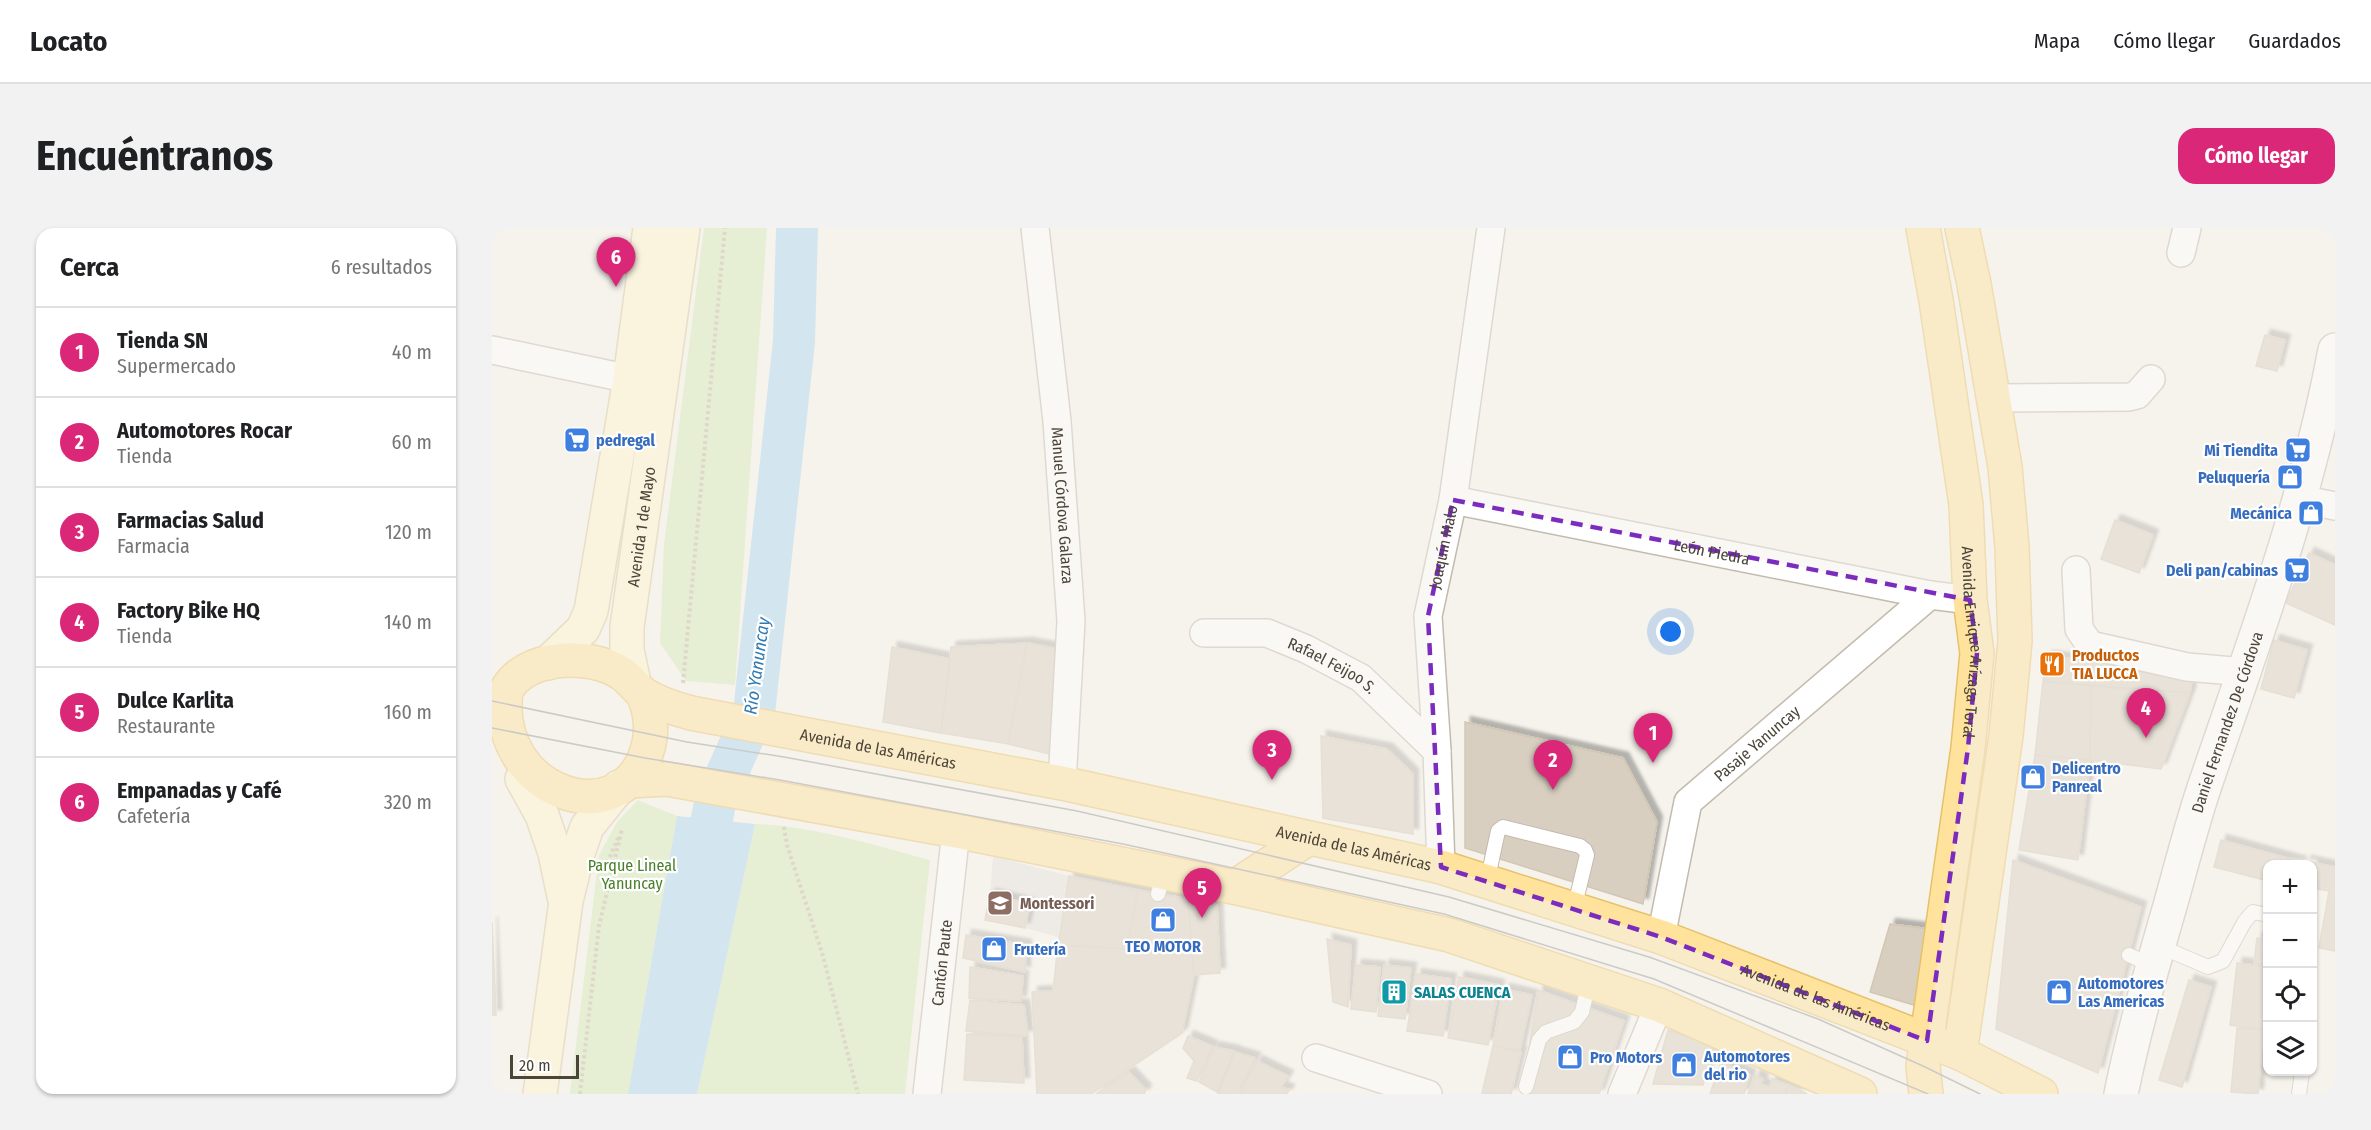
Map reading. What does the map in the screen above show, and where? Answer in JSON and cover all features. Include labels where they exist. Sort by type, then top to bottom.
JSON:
[{"type":"main road","name":"Avenida 1 de Mayo","points":[[548,663],[583,629],[591,611],[630,379],[650,228]]},
{"type":"main road","name":"Avenida 1 de Mayo","points":[[638,688],[627,650],[628,617],[683,228]]},
{"type":"main road","name":"Avenida Enrique Arízaga Toral","points":[[1923,228],[1936,300],[1966,505],[1970,600],[1977,653],[1969,736],[1923,1066],[1926,1094]]},
{"type":"main road","points":[[1960,1053],[2006,736],[2015,641],[2012,547],[2004,467],[1974,284],[1962,228]]},
{"type":"main road","name":"Avenida de las Américas","points":[[1860,1094],[1659,1005],[1449,935],[1234,887],[1161,883],[956,831],[667,778],[624,784],[596,795],[562,796],[550,793],[522,779],[509,768],[497,752],[502,679],[548,663],[567,660],[588,662],[614,669],[638,688],[686,712],[1062,783],[1441,867],[1661,938],[1960,1053],[2041,1094]]},
{"type":"main road","points":[[540,1094],[566,901],[577,856],[587,827],[645,758],[651,718],[638,688]]},
{"type":"main road","points":[[522,779],[542,814],[555,853],[566,901]]},
{"type":"main road","points":[[1234,887],[1309,838]]},
{"type":"street","name":"Manuel Córdova Galarza","points":[[1035,228],[1057,422],[1071,621],[1062,783]]},
{"type":"street","name":"Joaquín Malo","points":[[1441,867],[1437,751],[1428,616],[1453,500],[1491,228]]},
{"type":"street","points":[[492,350],[630,379]]},
{"type":"street","name":"Daniel Fernandez De Córdova","points":[[2121,1094],[2147,956],[2245,672],[2300,499],[2327,394],[2335,350]]},
{"type":"street","points":[[1992,399],[2129,397],[2137,395],[2151,379]]},
{"type":"street","points":[[2300,499],[2335,506]]},
{"type":"street","name":"León Piedra","points":[[1453,500],[1930,595],[1970,600]]},
{"type":"street","points":[[2076,570],[2079,629],[2090,645],[2187,667],[2245,672]]},
{"type":"street","name":"Pasaje Yanuncay","points":[[1661,938],[1688,802],[1930,595]]},
{"type":"street","name":"Rafael Feijoo S.","points":[[1204,633],[1267,633],[1306,648],[1361,678],[1437,751]]},
{"type":"street","name":"Cantón Paute","points":[[927,1094],[956,831]]},
{"type":"street","points":[[1622,1094],[1659,1005]]},
{"type":"street","points":[[1316,1058],[1428,1094]]},
{"type":"lane","points":[[1487,882],[1498,831],[1503,827],[1580,846],[1587,855],[1574,910]]},
{"type":"lane","points":[[2147,956],[2208,967],[2223,961],[2245,921],[2253,912],[2263,914]]},
{"type":"lane","points":[[1526,1086],[1539,1040],[1546,1032],[1574,1022],[1581,1012],[1588,982]]},
{"type":"lane","points":[[2300,1094],[2301,1076]]},
{"type":"path","points":[[686,712],[725,228]]},
{"type":"path","points":[[779,799],[787,845],[823,956],[858,1094]]},
{"type":"path","points":[[580,1094],[599,926],[623,827]]},
{"type":"highlighted area","points":[[1453,500],[1970,600],[1977,653],[1968,748],[1927,1041],[1661,937],[1441,867],[1428,616]]},
{"type":"green space","points":[[704,228],[767,228],[735,685],[686,681],[660,643],[664,544]]},
{"type":"green space","name":"Parque Lineal Yanuncay","points":[[638,800],[677,816],[628,1094],[570,1094],[599,855],[617,822]]},
{"type":"green space","points":[[755,824],[821,832],[930,860],[905,1094],[697,1094]]},
{"type":"shaded area","points":[[993,856],[1069,876],[1058,937],[1025,928],[1030,904],[990,894]]},
{"type":"water","points":[[677,816],[755,824],[697,1094],[628,1094]]},
{"type":"building","points":[[2265,335],[2285,340],[2277,371],[2256,366]]},
{"type":"building","points":[[2115,520],[2153,535],[2139,573],[2101,559]]},
{"type":"building","points":[[2309,553],[2335,565],[2335,625],[2286,603]]},
{"type":"building","points":[[2274,640],[2307,650],[2294,698],[2261,689]]},
{"type":"building","points":[[1027,643],[1008,744],[941,733],[951,647]]},
{"type":"building","points":[[1027,643],[1060,649],[1054,755],[1008,744]]},
{"type":"building","points":[[892,647],[950,659],[941,733],[883,722]]},
{"type":"building","points":[[2047,656],[2193,673],[2190,693],[2043,681]]},
{"type":"building","points":[[2043,681],[2091,686],[2090,760],[2035,755]]},
{"type":"building","points":[[2091,686],[2190,693],[2161,769],[2090,760]]},
{"type":"building","points":[[1465,722],[1623,758],[1657,822],[1643,904],[1465,848]]},
{"type":"building","points":[[1321,736],[1387,749],[1413,774],[1413,834],[1323,818]]},
{"type":"building","points":[[2035,755],[2090,760],[2078,860],[2019,850]]},
{"type":"building","points":[[2221,840],[2294,860],[2263,860],[2263,880],[2214,867]]},
{"type":"building","name":"Automotores Las Americas","points":[[2013,860],[2141,907],[2098,1073],[1996,1029]]},
{"type":"building","points":[[2317,863],[2335,867],[2335,951],[2319,948],[2329,891],[2317,889]]},
{"type":"building","points":[[1069,876],[1138,890],[1127,949],[1058,945]]},
{"type":"building","points":[[1138,890],[1188,899],[1194,975],[1182,1033],[1091,1094],[1037,1094],[1032,992],[1053,991],[1058,945],[1127,949]]},
{"type":"building","points":[[990,894],[1030,904],[1025,928],[985,920]]},
{"type":"building","points":[[1188,899],[1217,905],[1220,973],[1194,975]]},
{"type":"building","points":[[492,922],[496,1015],[492,1015]]},
{"type":"building","points":[[1890,924],[1929,929],[1917,1006],[1870,992]]},
{"type":"building","points":[[966,935],[1026,945],[1025,972],[963,958]]},
{"type":"building","points":[[2257,938],[2263,939],[2263,964],[2254,963]]},
{"type":"building","points":[[1327,939],[1351,945],[1348,1007],[1333,1002]]},
{"type":"building","points":[[2237,963],[2263,966],[2263,1029],[2230,1025]]},
{"type":"building","points":[[1356,965],[1380,967],[1376,1012],[1351,1009]]},
{"type":"building","name":"SALAS CUENCA","points":[[1384,965],[1411,968],[1405,1019],[1378,1016]]},
{"type":"building","points":[[970,967],[1023,976],[1021,1001],[969,998]]},
{"type":"building","points":[[1416,974],[1451,979],[1443,1036],[1407,1031]]},
{"type":"building","points":[[1459,977],[1499,985],[1488,1045],[1448,1038]]},
{"type":"building","points":[[2189,980],[2211,987],[2182,1087],[2159,1080]]},
{"type":"building","points":[[1504,989],[1532,995],[1520,1050],[1493,1046]]},
{"type":"building","name":"Pro Motors","points":[[1538,990],[1624,1021],[1599,1094],[1522,1094]]},
{"type":"building","points":[[970,1000],[1024,1005],[1028,1036],[966,1031]]},
{"type":"building","points":[[2237,1028],[2263,1030],[2258,1094],[2231,1092]]},
{"type":"building","name":"Automotores del rio","points":[[1668,1030],[1714,1046],[1703,1085],[1653,1084]]},
{"type":"building","points":[[967,1034],[1022,1037],[1024,1083],[964,1080]]},
{"type":"building","points":[[1188,1036],[1212,1046],[1197,1081],[1187,1078],[1194,1061],[1183,1048]]},
{"type":"building","points":[[1493,1046],[1521,1052],[1511,1094],[1482,1093]]},
{"type":"building","points":[[1214,1047],[1234,1051],[1217,1092],[1199,1082]]},
{"type":"building","points":[[1235,1052],[1255,1058],[1237,1094],[1218,1093]]},
{"type":"building","points":[[1257,1061],[1288,1076],[1281,1087],[1289,1090],[1287,1094],[1239,1094]]},
{"type":"building","points":[[1721,1062],[1750,1075],[1744,1094],[1710,1094]]},
{"type":"building","points":[[1129,1072],[1146,1090],[1144,1094],[1096,1094]]},
{"type":"building","points":[[1755,1075],[1763,1079],[1761,1084],[1769,1087],[1772,1079],[1789,1085],[1785,1094],[1748,1094]]},
{"type":"building","points":[[1789,1085],[1807,1094],[1785,1094]]},
{"type":"waterway","name":"Río Yanuncay","points":[[701,875],[716,798],[754,713],[794,341],[797,228]]},
{"type":"tram line","points":[[492,701],[687,742],[784,757],[1077,811],[1449,897],[1649,957],[1818,1019],[1980,1094]]},
{"type":"tram line","points":[[492,728],[645,758],[780,780],[1123,844],[1444,914],[1654,979],[1928,1094]]},
{"type":"place","name":"Empanadas y Café","points":[[616,287]]},
{"type":"place","name":"pedregal","points":[[577,440]]},
{"type":"place","name":"Mi Tiendita","points":[[2298,450]]},
{"type":"place","name":"Peluquería","points":[[2290,477]]},
{"type":"place","name":"Mecánica","points":[[2311,513]]},
{"type":"place","name":"Deli pan/cabinas","points":[[2297,570]]},
{"type":"place","name":"Productos TIA LUCCA","points":[[2052,664]]},
{"type":"place","name":"Factory Bike HQ","points":[[2146,738]]},
{"type":"place","name":"Tienda SN","points":[[1653,763]]},
{"type":"place","name":"Delicentro Panreal","points":[[2033,777]]},
{"type":"place","name":"Farmacias Salud","points":[[1272,780]]},
{"type":"place","name":"Automotores Rocar","points":[[1553,790]]},
{"type":"place","name":"Montessori","points":[[1000,903]]},
{"type":"place","name":"Dulce Karlita","points":[[1202,918]]},
{"type":"place","name":"TEO MOTOR","points":[[1163,920]]},
{"type":"place","name":"Frutería","points":[[994,949]]},
{"type":"place","name":"SALAS CUENCA","points":[[1394,992]]},
{"type":"place","name":"Automotores Las Americas","points":[[2059,992]]},
{"type":"place","name":"Pro Motors","points":[[1570,1057]]},
{"type":"place","name":"Automotores del rio","points":[[1684,1065]]}]
